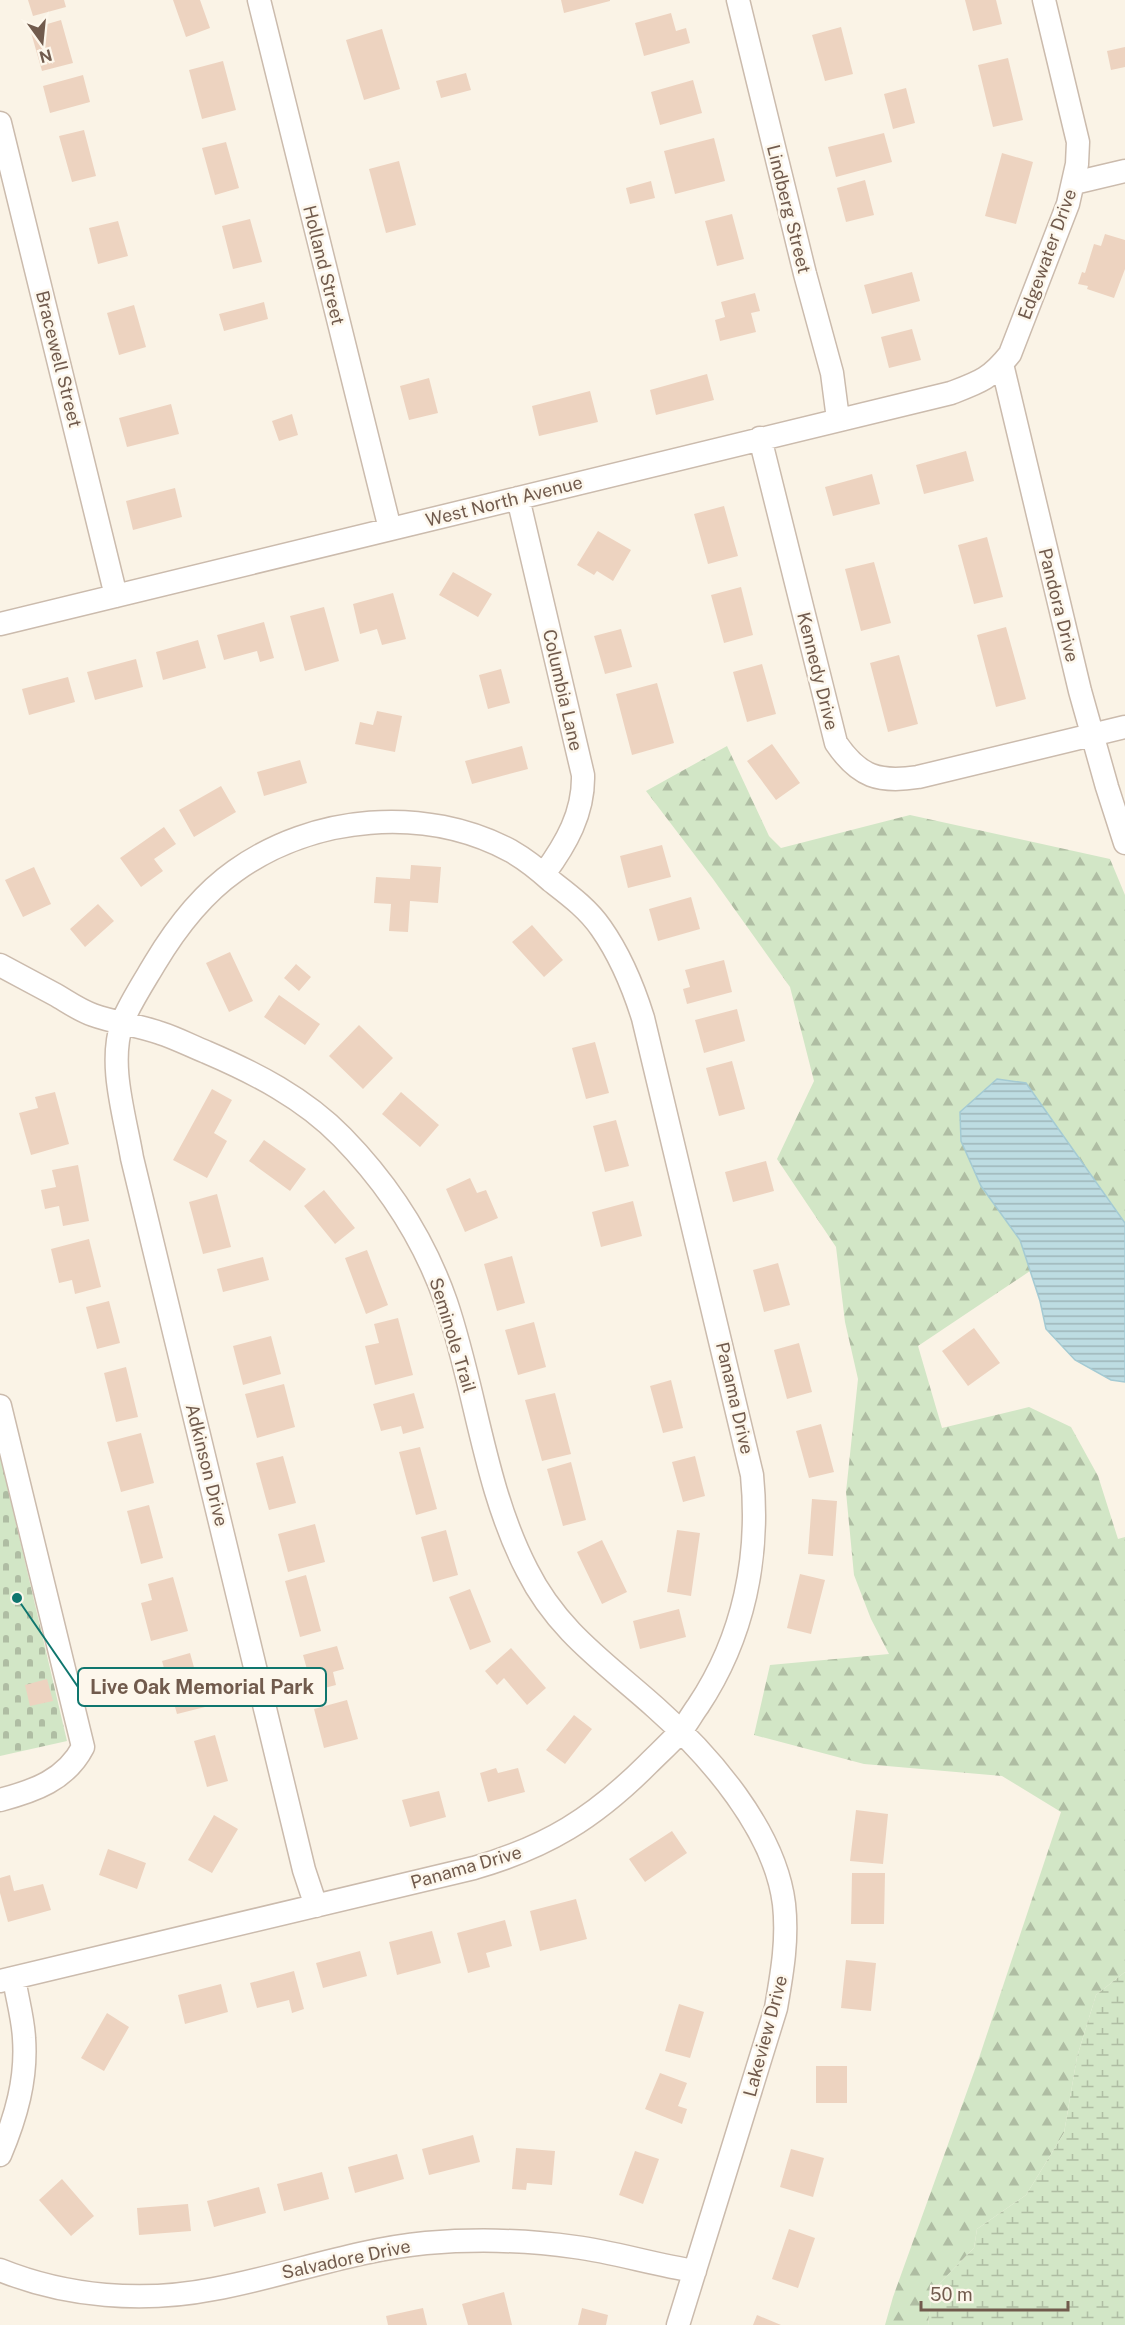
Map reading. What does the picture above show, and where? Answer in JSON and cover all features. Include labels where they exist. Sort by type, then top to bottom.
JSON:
[{"type":"street","name":"Holland Street","points":[[259,0],[390,529]]},
{"type":"street","name":"Lindberg Street","points":[[738,0],[805,274],[832,373],[838,419]]},
{"type":"street","name":"Edgewater Drive","points":[[1002,364],[1010,354],[1074,183],[1078,142],[1044,0]]},
{"type":"street","name":"Bracewell Street","points":[[0,123],[116,596]]},
{"type":"street","points":[[1074,183],[1125,171]]},
{"type":"street","name":"West North Avenue","points":[[0,624],[951,393],[984,380],[1002,364]]},
{"type":"street","name":"Pandora Drive","points":[[1002,364],[1019,444],[1092,735],[1125,843]]},
{"type":"street","name":"Kennedy Drive","points":[[760,438],[836,743],[846,758],[870,775],[886,780],[896,780],[918,777],[1125,727]]},
{"type":"street","name":"Columbia Lane","points":[[519,498],[583,775],[583,791],[573,829],[564,846],[543,874]]},
{"type":"street","name":"Panama Drive","points":[[7,1980],[474,1868],[541,1844],[590,1815],[618,1793],[681,1732],[715,1681],[725,1661],[748,1592],[753,1547],[752,1475],[643,1018],[635,992],[615,951],[600,926],[577,902],[512,852],[482,839],[429,825],[406,822],[356,824],[297,838],[251,860],[232,872],[198,904],[173,934],[122,1023]]},
{"type":"street","name":"Seminole Trail","points":[[0,965],[92,1015],[161,1033],[241,1067],[273,1084],[316,1114],[341,1136],[384,1185],[403,1211],[420,1242],[445,1299],[508,1530],[528,1573],[567,1629],[590,1653],[655,1707],[681,1732]]},
{"type":"street","name":"Adkinson Drive","points":[[122,1023],[117,1058],[118,1077],[132,1158],[304,1870],[316,1906]]},
{"type":"street","points":[[0,1406],[82,1747],[75,1762],[55,1778],[27,1793],[0,1800]]},
{"type":"street","name":"Lakeview Drive","points":[[678,2325],[776,2008],[785,1955],[786,1928],[780,1886],[760,1836],[716,1768],[681,1732]]},
{"type":"street","points":[[0,2155],[17,2112],[25,2070],[24,2036],[7,1980]]},
{"type":"street","name":"Salvadore Drive","points":[[0,2270],[42,2285],[96,2294],[169,2296],[214,2289],[344,2257],[404,2246],[509,2241],[577,2247],[660,2266],[695,2271]]},
{"type":"green space","points":[[727,746],[769,836],[781,848],[910,815],[1110,859],[1125,895],[1125,1223],[1026,1083],[981,1186],[1020,1240],[1030,1271],[918,1346],[942,1428],[1029,1407],[1071,1427],[1098,1476],[1118,1539],[1125,1537],[1125,1972],[1096,1995],[1077,2057],[1064,2133],[1026,2195],[977,2229],[974,2248],[932,2291],[928,2325],[885,2325],[978,2061],[1061,1812],[1002,1776],[864,1764],[754,1735],[770,1665],[889,1654],[871,1619],[854,1575],[846,1492],[858,1379],[845,1322],[836,1247],[777,1159],[814,1081],[790,987],[713,879],[646,791]]},
{"type":"green space","points":[[0,1455],[67,1741],[0,1756]]},
{"type":"green space","points":[[1125,1972],[1125,2325],[928,2325],[932,2291],[974,2248],[977,2229],[1026,2195],[1064,2133],[1077,2057],[1096,1995]]},
{"type":"water","points":[[997,1079],[1026,1083],[1125,1223],[1125,1382],[1111,1380],[1075,1360],[1046,1329],[1040,1301],[1020,1240],[981,1186],[961,1141],[960,1112]]},
{"type":"building","points":[[28,0],[64,0],[66,7],[33,16]]},
{"type":"building","points":[[173,0],[200,0],[210,28],[186,37]]},
{"type":"building","points":[[561,0],[610,0],[610,1],[564,13]]},
{"type":"building","points":[[965,0],[996,0],[1002,24],[973,31]]},
{"type":"building","points":[[671,13],[676,31],[686,28],[690,43],[644,56],[635,23]]},
{"type":"building","points":[[61,20],[73,63],[42,71],[30,29]]},
{"type":"building","points":[[841,27],[853,74],[825,81],[812,35]]},
{"type":"building","points":[[382,29],[400,89],[364,100],[346,40]]},
{"type":"building","points":[[1125,47],[1125,67],[1111,70],[1107,51]]},
{"type":"building","points":[[1008,58],[1023,120],[993,127],[978,65]]},
{"type":"building","points":[[223,61],[236,110],[202,119],[189,70]]},
{"type":"building","points":[[466,73],[471,90],[441,98],[436,81]]},
{"type":"building","points":[[83,75],[90,102],[50,113],[43,86]]},
{"type":"building","points":[[693,80],[702,113],[660,125],[651,92]]},
{"type":"building","points":[[906,88],[915,123],[893,129],[884,94]]},
{"type":"building","points":[[84,130],[96,176],[72,182],[59,136]]},
{"type":"building","points":[[884,133],[892,162],[836,177],[828,147]]},
{"type":"building","points":[[714,138],[725,181],[675,194],[664,151]]},
{"type":"building","points":[[226,142],[239,188],[215,195],[202,148]]},
{"type":"building","points":[[1002,153],[1033,162],[1016,224],[985,216]]},
{"type":"building","points":[[399,161],[416,225],[386,233],[369,169]]},
{"type":"building","points":[[865,180],[874,215],[846,222],[837,188]]},
{"type":"building","points":[[651,181],[655,198],[630,204],[626,188]]},
{"type":"building","points":[[732,214],[744,259],[717,266],[705,221]]},
{"type":"building","points":[[250,219],[262,262],[233,269],[222,226]]},
{"type":"building","points":[[118,221],[128,256],[98,264],[89,228]]},
{"type":"building","points":[[1105,234],[1125,240],[1125,269],[1114,298],[1078,284],[1082,272],[1085,273],[1094,244],[1101,246]]},
{"type":"building","points":[[912,272],[920,301],[872,314],[864,285]]},
{"type":"building","points":[[755,293],[760,311],[751,313],[756,332],[720,341],[715,320],[725,317],[721,302]]},
{"type":"building","points":[[264,302],[268,319],[224,331],[219,314]]},
{"type":"building","points":[[134,305],[146,347],[119,355],[107,313]]},
{"type":"building","points":[[912,329],[921,360],[889,368],[881,337]]},
{"type":"building","points":[[707,374],[714,400],[656,415],[650,390]]},
{"type":"building","points":[[429,378],[438,413],[409,420],[400,386]]},
{"type":"building","points":[[590,391],[598,422],[539,436],[532,406]]},
{"type":"building","points":[[171,404],[179,434],[127,447],[119,418]]},
{"type":"building","points":[[292,414],[298,435],[279,441],[272,421]]},
{"type":"building","points":[[966,451],[974,481],[924,494],[916,465]]},
{"type":"building","points":[[872,474],[880,504],[833,516],[825,487]]},
{"type":"building","points":[[175,488],[182,517],[133,530],[126,501]]},
{"type":"building","points":[[724,506],[738,556],[708,564],[694,514]]},
{"type":"building","points":[[598,531],[631,550],[613,581],[597,571],[594,575],[577,565]]},
{"type":"building","points":[[987,537],[1003,597],[974,604],[958,545]]},
{"type":"building","points":[[874,562],[891,623],[861,631],[845,569]]},
{"type":"building","points":[[453,572],[492,594],[478,617],[439,595]]},
{"type":"building","points":[[741,587],[753,635],[724,643],[711,595]]},
{"type":"building","points":[[393,593],[406,639],[382,645],[377,629],[360,634],[353,604]]},
{"type":"building","points":[[324,607],[339,661],[305,671],[290,616]]},
{"type":"building","points":[[264,622],[274,658],[260,662],[257,651],[224,660],[217,635]]},
{"type":"building","points":[[1006,627],[1026,699],[996,707],[977,635]]},
{"type":"building","points":[[621,629],[632,667],[605,674],[594,636]]},
{"type":"building","points":[[198,640],[206,668],[163,680],[156,652]]},
{"type":"building","points":[[899,655],[918,724],[888,732],[870,663]]},
{"type":"building","points":[[136,659],[143,687],[95,700],[87,672]]},
{"type":"building","points":[[762,664],[776,714],[747,722],[733,672]]},
{"type":"building","points":[[501,669],[510,703],[488,709],[479,675]]},
{"type":"building","points":[[68,677],[75,702],[29,715],[22,689]]},
{"type":"building","points":[[657,683],[674,743],[632,755],[616,694]]},
{"type":"building","points":[[377,711],[402,716],[395,752],[355,744],[360,722],[373,725]]},
{"type":"building","points":[[772,744],[800,783],[776,800],[747,761]]},
{"type":"building","points":[[522,746],[528,769],[472,784],[465,761]]},
{"type":"building","points":[[300,760],[307,783],[264,796],[257,772]]},
{"type":"building","points":[[221,786],[236,812],[194,837],[179,810]]},
{"type":"building","points":[[164,827],[176,844],[154,859],[163,871],[141,887],[120,858]]},
{"type":"building","points":[[662,845],[671,877],[628,888],[620,856]]},
{"type":"building","points":[[411,865],[441,867],[438,903],[410,901],[408,932],[389,931],[391,904],[374,903],[376,877],[410,879]]},
{"type":"building","points":[[34,867],[51,904],[23,917],[5,880]]},
{"type":"building","points":[[691,897],[700,929],[658,941],[649,909]]},
{"type":"building","points":[[98,904],[114,921],[85,947],[70,929]]},
{"type":"building","points":[[532,925],[563,960],[544,977],[512,942]]},
{"type":"building","points":[[230,952],[253,1001],[229,1012],[206,963]]},
{"type":"building","points":[[724,960],[732,992],[687,1004],[683,989],[690,987],[685,970]]},
{"type":"building","points":[[296,964],[311,977],[299,991],[284,978]]},
{"type":"building","points":[[279,995],[320,1024],[305,1045],[264,1017]]},
{"type":"building","points":[[737,1009],[745,1041],[704,1053],[695,1020]]},
{"type":"building","points":[[359,1025],[393,1058],[363,1089],[329,1056]]},
{"type":"building","points":[[595,1042],[609,1093],[586,1099],[572,1048]]},
{"type":"building","points":[[732,1061],[745,1109],[719,1116],[706,1068]]},
{"type":"building","points":[[212,1089],[232,1100],[214,1133],[227,1141],[207,1178],[173,1160]]},
{"type":"building","points":[[55,1092],[69,1144],[31,1155],[19,1113],[38,1108],[35,1097]]},
{"type":"building","points":[[401,1092],[439,1125],[420,1147],[382,1114]]},
{"type":"building","points":[[616,1120],[629,1166],[605,1172],[593,1126]]},
{"type":"building","points":[[264,1140],[306,1169],[290,1191],[249,1161]]},
{"type":"building","points":[[766,1161],[774,1191],[733,1202],[725,1172]]},
{"type":"building","points":[[78,1165],[89,1221],[63,1226],[59,1206],[45,1209],[41,1190],[56,1187],[52,1170]]},
{"type":"building","points":[[470,1178],[477,1193],[486,1190],[498,1218],[465,1232],[446,1189]]},
{"type":"building","points":[[324,1190],[355,1228],[335,1244],[304,1206]]},
{"type":"building","points":[[217,1194],[231,1247],[203,1254],[189,1202]]},
{"type":"building","points":[[633,1201],[642,1236],[601,1247],[592,1212]]},
{"type":"building","points":[[89,1239],[101,1287],[75,1294],[72,1280],[59,1283],[51,1249]]},
{"type":"building","points":[[367,1250],[388,1305],[366,1314],[345,1258]]},
{"type":"building","points":[[512,1256],[525,1303],[497,1311],[484,1264]]},
{"type":"building","points":[[263,1257],[269,1280],[223,1292],[217,1269]]},
{"type":"building","points":[[778,1263],[790,1305],[764,1312],[753,1270]]},
{"type":"building","points":[[109,1301],[120,1343],[97,1349],[86,1307]]},
{"type":"building","points":[[398,1318],[413,1375],[375,1385],[365,1346],[379,1343],[374,1324]]},
{"type":"building","points":[[534,1322],[546,1367],[518,1375],[505,1330]]},
{"type":"building","points":[[974,1328],[1000,1363],[968,1386],[942,1351]]},
{"type":"building","points":[[271,1336],[281,1374],[243,1385],[233,1346]]},
{"type":"building","points":[[799,1343],[812,1392],[787,1399],[774,1350]]},
{"type":"building","points":[[126,1367],[138,1417],[116,1422],[104,1373]]},
{"type":"building","points":[[671,1380],[683,1428],[663,1433],[650,1386]]},
{"type":"building","points":[[284,1384],[295,1427],[257,1438],[245,1394]]},
{"type":"building","points":[[414,1393],[424,1428],[403,1434],[401,1426],[381,1431],[373,1404]]},
{"type":"building","points":[[555,1393],[571,1454],[542,1461],[525,1400]]},
{"type":"building","points":[[821,1424],[834,1472],[809,1478],[796,1431]]},
{"type":"building","points":[[141,1433],[154,1483],[121,1492],[107,1442]]},
{"type":"building","points":[[420,1447],[437,1509],[416,1515],[399,1452]]},
{"type":"building","points":[[283,1456],[296,1503],[269,1510],[256,1463]]},
{"type":"building","points":[[695,1456],[705,1496],[683,1502],[672,1462]]},
{"type":"building","points":[[571,1462],[586,1520],[563,1526],[547,1469]]},
{"type":"building","points":[[812,1499],[837,1501],[833,1556],[808,1554]]},
{"type":"building","points":[[149,1505],[163,1558],[141,1564],[127,1511]]},
{"type":"building","points":[[315,1524],[325,1562],[288,1572],[278,1534]]},
{"type":"building","points":[[446,1530],[458,1575],[433,1582],[421,1537]]},
{"type":"building","points":[[677,1530],[700,1533],[691,1596],[667,1592]]},
{"type":"building","points":[[602,1540],[627,1592],[602,1604],[577,1552]]},
{"type":"building","points":[[800,1574],[825,1580],[811,1634],[787,1628]]},
{"type":"building","points":[[306,1575],[321,1631],[300,1637],[285,1581]]},
{"type":"building","points":[[173,1577],[188,1631],[151,1641],[141,1603],[152,1600],[148,1584]]},
{"type":"building","points":[[470,1589],[491,1642],[470,1650],[449,1597]]},
{"type":"building","points":[[679,1609],[686,1637],[640,1649],[633,1621]]},
{"type":"building","points":[[337,1646],[344,1669],[333,1672],[336,1685],[313,1691],[303,1655]]},
{"type":"building","points":[[511,1648],[546,1688],[527,1705],[504,1678],[497,1685],[485,1671]]},
{"type":"building","points":[[190,1653],[205,1707],[177,1714],[162,1661]]},
{"type":"building","points":[[47,1679],[53,1701],[30,1706],[25,1685]]},
{"type":"building","points":[[347,1700],[358,1739],[324,1748],[314,1709]]},
{"type":"building","points":[[574,1715],[592,1729],[565,1764],[546,1750]]},
{"type":"building","points":[[215,1735],[228,1781],[207,1787],[194,1741]]},
{"type":"building","points":[[496,1768],[498,1773],[518,1768],[525,1792],[488,1802],[480,1773]]},
{"type":"building","points":[[439,1791],[446,1817],[410,1827],[402,1800]]},
{"type":"building","points":[[856,1810],[888,1814],[883,1864],[850,1861]]},
{"type":"building","points":[[214,1815],[238,1829],[212,1873],[188,1860]]},
{"type":"building","points":[[672,1831],[687,1853],[645,1882],[629,1859]]},
{"type":"building","points":[[108,1849],[146,1863],[137,1889],[99,1875]]},
{"type":"building","points":[[852,1873],[885,1873],[884,1924],[851,1924]]},
{"type":"building","points":[[10,1875],[14,1891],[43,1884],[51,1910],[8,1922],[0,1893],[0,1878]]},
{"type":"building","points":[[576,1899],[587,1939],[540,1951],[530,1911]]},
{"type":"building","points":[[505,1920],[512,1946],[486,1953],[490,1967],[468,1973],[457,1933]]},
{"type":"building","points":[[432,1931],[441,1963],[397,1975],[389,1942]]},
{"type":"building","points":[[360,1951],[367,1976],[323,1988],[316,1963]]},
{"type":"building","points":[[846,1960],[876,1963],[871,2011],[841,2008]]},
{"type":"building","points":[[294,1971],[304,2009],[292,2013],[289,2000],[257,2008],[250,1983]]},
{"type":"building","points":[[221,1984],[228,2012],[185,2024],[178,1995]]},
{"type":"building","points":[[679,2004],[704,2012],[690,2058],[665,2051]]},
{"type":"building","points":[[107,2013],[129,2027],[104,2071],[81,2058]]},
{"type":"building","points":[[816,2066],[847,2066],[847,2103],[816,2103]]},
{"type":"building","points":[[660,2073],[687,2083],[678,2106],[687,2109],[682,2124],[645,2109]]},
{"type":"building","points":[[473,2135],[480,2162],[429,2175],[422,2149]]},
{"type":"building","points":[[516,2148],[555,2151],[552,2185],[527,2183],[526,2190],[512,2189]]},
{"type":"building","points":[[791,2149],[824,2158],[813,2197],[780,2187]]},
{"type":"building","points":[[635,2151],[659,2159],[643,2204],[619,2195]]},
{"type":"building","points":[[397,2154],[404,2179],[355,2193],[348,2167]]},
{"type":"building","points":[[322,2172],[329,2199],[284,2211],[277,2184]]},
{"type":"building","points":[[62,2179],[94,2216],[71,2236],[39,2200]]},
{"type":"building","points":[[259,2187],[266,2213],[214,2227],[207,2201]]},
{"type":"building","points":[[188,2204],[191,2231],[139,2235],[137,2208]]},
{"type":"building","points":[[789,2229],[815,2238],[798,2288],[772,2279]]},
{"type":"building","points":[[504,2292],[512,2325],[468,2325],[462,2304]]},
{"type":"building","points":[[423,2308],[427,2325],[388,2325],[386,2316]]},
{"type":"building","points":[[582,2308],[608,2315],[606,2325],[578,2325]]},
{"type":"building","points":[[757,2315],[781,2325],[753,2325]]},
{"type":"place","name":"Live Oak Memorial Park","points":[[17,1598]]}]
